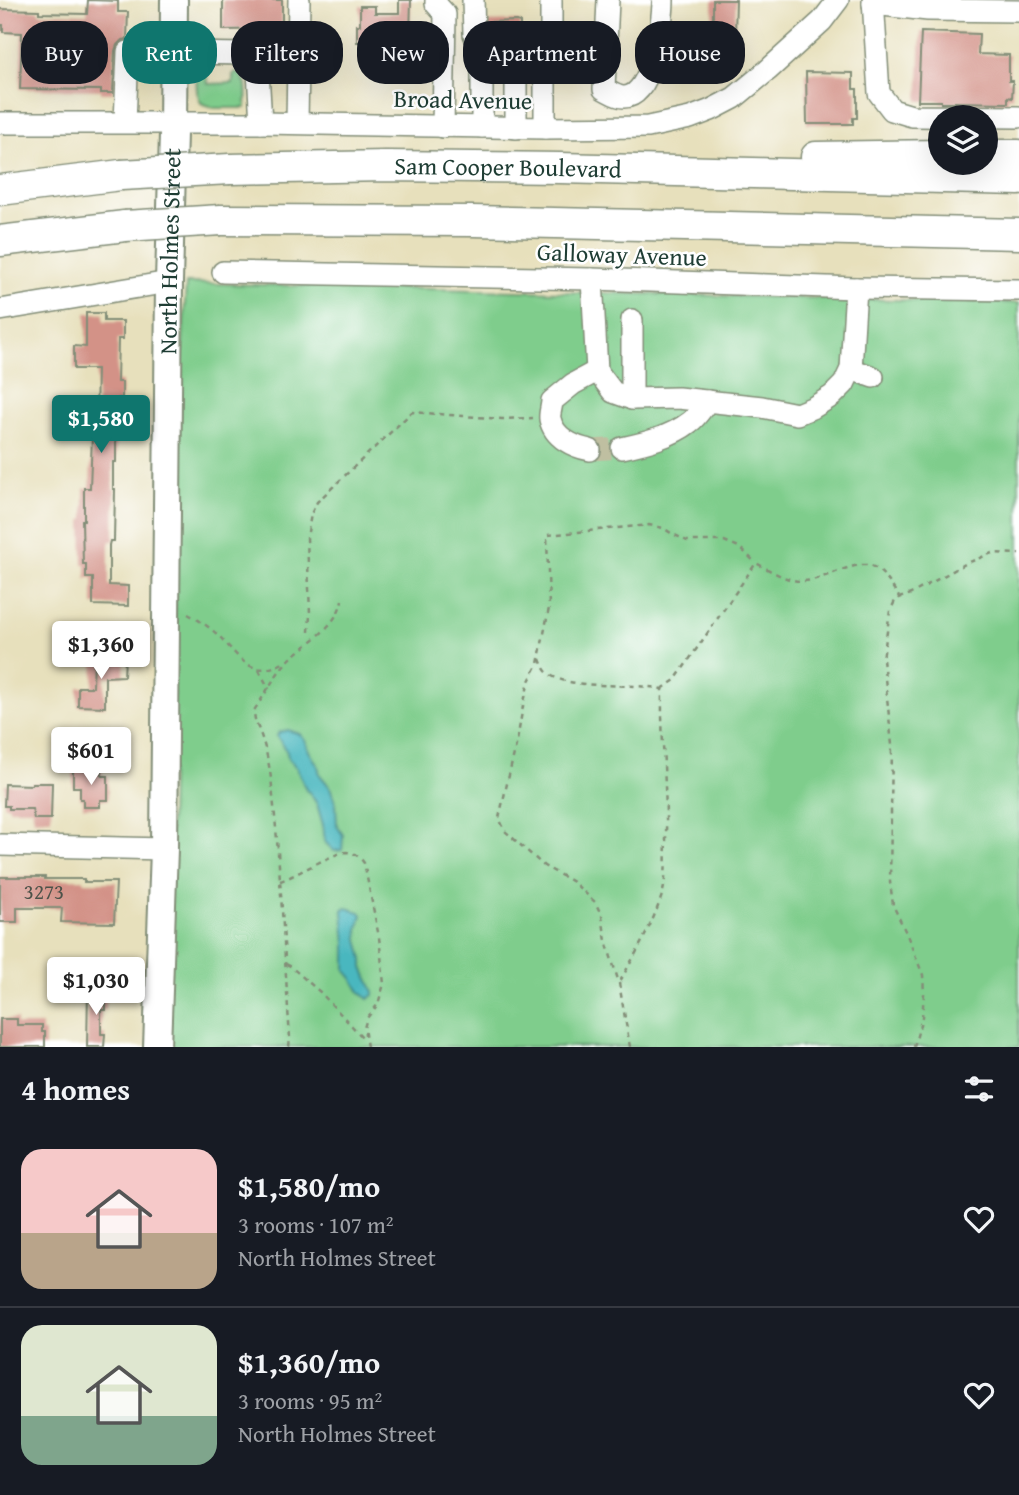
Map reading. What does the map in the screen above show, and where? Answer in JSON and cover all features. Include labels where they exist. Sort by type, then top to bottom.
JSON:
[{"type":"highway","points":[[560,168],[835,156],[928,155]]},
{"type":"highway","points":[[998,155],[1019,155]]},
{"type":"highway","name":"Sam Cooper Boulevard","points":[[0,190],[121,175],[230,169],[386,166],[1019,180]]},
{"type":"highway","points":[[0,241],[125,226],[221,220],[487,222],[1019,234]]},
{"type":"main road","name":"North Holmes Street","points":[[174,0],[174,21]]},
{"type":"main road","name":"North Holmes Street","points":[[157,1047],[164,849],[174,84]]},
{"type":"street","points":[[297,123],[299,0]]},
{"type":"street","points":[[436,0],[436,4],[445,14],[443,127]]},
{"type":"street","points":[[473,0],[474,21]]},
{"type":"street","points":[[551,0],[551,21]]},
{"type":"street","points":[[608,0],[604,89],[624,97],[633,95],[642,87],[648,74],[663,17],[663,0]]},
{"type":"street","name":"Broad Avenue","points":[[0,123],[648,127],[690,118],[734,97],[822,21],[838,0]]},
{"type":"street","points":[[1019,11],[928,10],[873,2],[879,93],[892,110],[912,116],[1019,117]]},
{"type":"street","points":[[217,53],[246,54],[253,60],[258,71],[261,123]]},
{"type":"street","points":[[125,122],[127,84]]},
{"type":"street","points":[[482,84],[482,127]]},
{"type":"street","points":[[516,84],[516,128]]},
{"type":"street","points":[[545,128],[546,84]]},
{"type":"street","name":"Galloway Avenue","points":[[223,272],[1019,290]]},
{"type":"street","points":[[592,279],[597,371],[613,392],[632,400],[678,398],[762,407],[797,414],[832,396],[845,384],[851,369],[856,288]]},
{"type":"street","points":[[0,310],[169,282]]},
{"type":"street","points":[[632,320],[632,400]]},
{"type":"street","points":[[851,369],[873,377]]},
{"type":"street","points":[[590,450],[567,443],[554,428],[550,417],[552,401],[573,384],[597,371]]},
{"type":"street","points":[[622,448],[655,440],[691,422],[708,401]]},
{"type":"street","points":[[0,845],[164,849]]},
{"type":"path","points":[[309,632],[307,538],[311,514],[317,502],[407,415],[412,412],[502,419],[550,417]]},
{"type":"path","points":[[630,1047],[619,982],[606,941],[602,916],[595,902],[573,882],[544,866],[505,831],[501,824],[500,811],[523,706],[529,681],[540,658],[549,608],[547,534],[649,524],[687,541],[723,541],[739,547],[756,563],[799,581],[861,564],[871,565],[880,571],[899,598]]},
{"type":"path","points":[[914,1047],[922,1017],[923,975],[893,905],[890,882],[892,745],[883,659],[890,611],[899,598],[965,564],[992,553],[1019,554]]},
{"type":"path","points":[[540,658],[549,675],[565,681],[662,689],[675,680],[756,563]]},
{"type":"path","points":[[188,614],[219,636],[241,660],[259,670],[277,667],[288,661],[334,619],[342,600]]},
{"type":"path","points":[[288,661],[253,715],[270,766],[280,881],[289,1047]]},
{"type":"path","points":[[259,670],[270,688]]},
{"type":"path","points":[[619,982],[637,952],[663,892],[666,814],[662,689]]},
{"type":"path","points":[[280,881],[347,852],[355,854],[364,863],[379,937],[384,984],[378,1004],[367,1018],[364,1028],[366,1046]]},
{"type":"path","points":[[284,964],[290,965],[320,992],[363,1037],[366,1046]]},
{"type":"green space","points":[[197,84],[245,84],[246,108],[215,108],[201,103]]},
{"type":"green space","points":[[186,283],[1019,303],[1019,1047],[165,1047],[179,419]]},
{"type":"water","points":[[288,730],[300,734],[306,742],[320,775],[330,787],[336,805],[337,826],[343,835],[342,850],[334,851],[325,842],[317,804],[306,790],[297,768],[288,758],[277,736],[279,732]]},
{"type":"water","points":[[347,908],[362,915],[358,940],[363,968],[374,992],[368,999],[346,971],[343,909]]},
{"type":"building","points":[[88,0],[118,1],[118,12],[128,12],[128,21],[122,21],[122,40],[115,51],[113,93],[101,93],[101,90],[20,89],[21,61],[21,84],[108,84],[108,21],[21,21],[21,33],[3,32],[0,9],[87,14]]},
{"type":"building","points":[[223,0],[282,0],[282,21],[231,21],[231,30],[223,30]]},
{"type":"building","points":[[399,0],[411,0],[410,21],[360,21],[360,6],[375,6],[375,13],[399,13]]},
{"type":"building","points":[[713,0],[736,0],[735,21],[713,21]]},
{"type":"building","points":[[921,32],[979,34],[978,54],[1009,55],[1009,81],[1013,81],[1012,98],[1008,97],[1008,103],[918,101]]},
{"type":"building","points":[[806,72],[853,73],[853,89],[857,89],[857,118],[853,118],[853,124],[807,124]]},
{"type":"building","points":[[86,313],[104,313],[104,321],[123,321],[123,339],[118,339],[117,382],[122,382],[122,398],[119,398],[116,462],[113,462],[114,541],[110,541],[109,545],[109,585],[128,586],[128,606],[93,605],[93,578],[86,578],[86,564],[83,564],[84,488],[90,488],[92,436],[79,436],[80,416],[96,416],[97,369],[74,369],[74,346],[86,347]]},
{"type":"building","points":[[94,657],[125,659],[124,676],[105,677],[105,707],[78,706],[78,687],[93,687]]},
{"type":"building","points":[[73,770],[102,770],[102,776],[108,776],[108,800],[100,800],[100,807],[83,807],[80,787],[73,787]]},
{"type":"building","points":[[52,783],[51,819],[34,819],[32,809],[9,809],[9,806],[4,806],[5,784]]},
{"type":"building","points":[[0,877],[116,882],[114,923],[61,922],[62,908],[17,908],[17,922],[0,922]]},
{"type":"building","points":[[88,988],[106,988],[106,1010],[101,1010],[104,1047],[87,1047]]},
{"type":"building","points":[[0,1019],[17,1019],[17,1025],[42,1025],[45,1047],[0,1047]]},
{"type":"tunnel","points":[[590,450],[622,448]]}]
